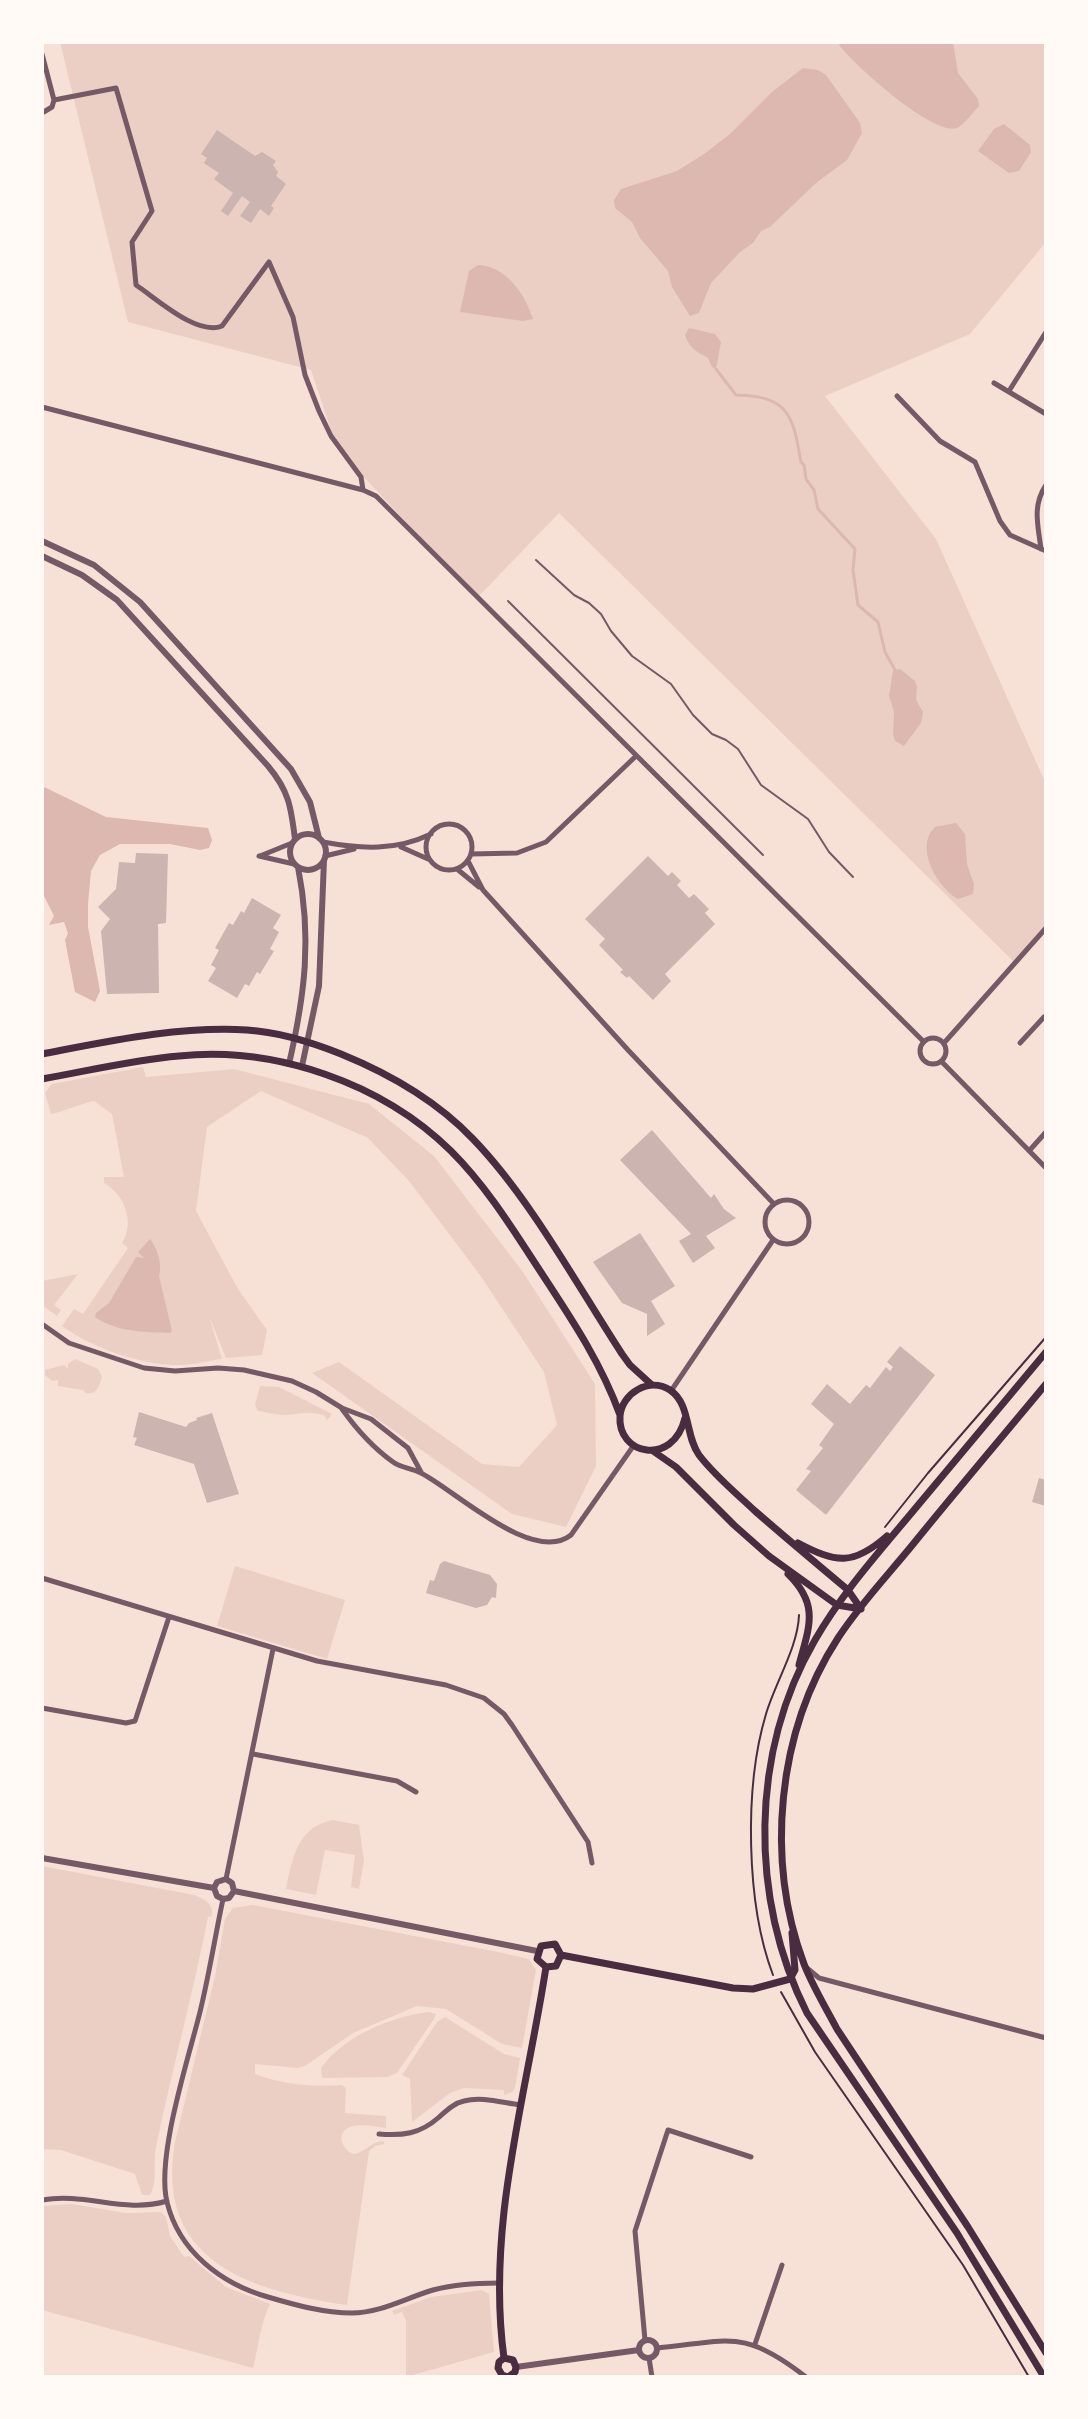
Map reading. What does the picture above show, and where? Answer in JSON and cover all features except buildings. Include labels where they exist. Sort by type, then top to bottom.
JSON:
[{"type":"main road","points":[[42,1054],[150,1034],[246,1030],[308,1042],[374,1068],[399,1082],[446,1114],[472,1138],[523,1201],[630,1365],[652,1385],[671,1391],[684,1408],[693,1444],[707,1464],[785,1537],[848,1590],[861,1609]]},
{"type":"main road","points":[[42,1079],[180,1056],[227,1056],[302,1066],[384,1101],[436,1139],[465,1166],[505,1216],[597,1358],[624,1433],[634,1445],[653,1451],[676,1467],[799,1585],[810,1609],[810,1625],[775,1744],[766,1810],[771,1906],[778,1942],[790,1979],[829,2047],[957,2233],[1044,2377]]},
{"type":"main road","points":[[794,1687],[813,1643],[848,1590],[1046,1352]]},
{"type":"main road","points":[[561,1955],[733,1988],[753,1989],[790,1979],[795,1970],[782,1832],[786,1771],[791,1745],[809,1694],[839,1637],[1046,1384]]},
{"type":"main road","points":[[620,1415],[623,1404],[633,1392],[652,1385]]},
{"type":"main road","points":[[653,1451],[662,1450],[675,1442],[682,1433],[685,1418]]},
{"type":"main road","points":[[785,1537],[822,1554],[848,1559],[869,1552],[902,1524]]},
{"type":"main road","points":[[769,1556],[837,1605],[861,1609]]},
{"type":"main road","points":[[791,1919],[804,1964],[837,2029],[968,2227],[1046,2353]]},
{"type":"main road","points":[[551,1943],[557,1946],[561,1955],[556,1966],[546,1967],[539,1962],[537,1951],[544,1944],[551,1943]]},
{"type":"main road","points":[[504,2358],[499,2323],[499,2283],[504,2210],[546,1967]]},
{"type":"main road","points":[[504,2358],[513,2360],[516,2367],[508,2377],[502,2375],[498,2368],[504,2358]]},
{"type":"street","points":[[42,54],[54,102]]},
{"type":"street","points":[[42,113],[54,102],[116,88],[152,211],[132,242],[136,285],[193,324],[213,330],[222,326],[269,262],[293,317],[305,375],[319,411],[331,436],[361,477],[363,490]]},
{"type":"street","points":[[1009,391],[1046,332]]},
{"type":"street","points":[[994,383],[1046,414]]},
{"type":"street","points":[[897,396],[940,441],[975,462],[1005,529],[1020,542],[1044,550]]},
{"type":"street","points":[[42,407],[363,490],[376,496],[924,1042]]},
{"type":"street","points":[[1044,550],[1035,515],[1046,485]]},
{"type":"street","points":[[42,541],[94,565],[140,602],[291,769],[315,814],[325,858],[321,970],[302,1066]]},
{"type":"street","points":[[42,556],[82,575],[117,600],[268,766],[281,781],[290,799],[293,841],[289,850],[304,900],[307,956],[302,1004],[289,1064]]},
{"type":"street","points":[[471,854],[517,853],[546,842],[636,756]]},
{"type":"street","points":[[359,848],[321,840],[307,833],[259,856],[309,870],[320,865],[325,858],[359,848],[400,846],[431,834],[441,826],[460,828],[471,839],[471,854],[468,861],[457,869],[442,869],[400,846]]},
{"type":"street","points":[[431,834],[427,848],[431,861]]},
{"type":"street","points":[[468,861],[483,890]]},
{"type":"street","points":[[457,869],[483,890],[628,1050],[774,1204]]},
{"type":"street","points":[[944,1043],[1046,928]]},
{"type":"street","points":[[1020,1043],[1045,1016]]},
{"type":"street","points":[[924,1042],[936,1038],[944,1043],[946,1050],[942,1062]]},
{"type":"street","points":[[924,1042],[920,1054],[925,1062],[942,1062]]},
{"type":"street","points":[[942,1062],[1046,1168]]},
{"type":"street","points":[[1029,1151],[1046,1132]]},
{"type":"street","points":[[787,1200],[796,1202],[806,1210],[810,1221],[806,1234],[799,1242],[787,1245],[773,1240],[766,1230],[768,1210],[774,1204],[787,1200]]},
{"type":"street","points":[[671,1391],[773,1240]]},
{"type":"street","points":[[42,1324],[69,1343],[158,1371],[218,1368],[266,1374],[316,1392],[342,1408],[371,1419],[408,1448],[421,1472]]},
{"type":"street","points":[[342,1408],[359,1434],[395,1464],[421,1472],[482,1513],[532,1539],[554,1543],[563,1541],[580,1525],[634,1445]]},
{"type":"street","points":[[42,1578],[317,1661],[446,1685],[474,1694],[495,1705],[512,1725],[588,1842],[592,1863]]},
{"type":"street","points":[[42,1708],[126,1723],[135,1721],[169,1617]]},
{"type":"street","points":[[226,1879],[273,1649]]},
{"type":"street","points":[[253,1754],[397,1781],[416,1792]]},
{"type":"street","points":[[42,1858],[214,1888]]},
{"type":"street","points":[[226,1879],[233,1885],[234,1891],[229,1898],[223,1899],[217,1896],[214,1888],[217,1882],[226,1879]]},
{"type":"street","points":[[234,1891],[537,1951]]},
{"type":"street","points":[[223,1899],[208,1977],[168,2143],[165,2170],[167,2201],[180,2233],[206,2266],[243,2288],[292,2303],[354,2313],[374,2310],[451,2285],[499,2283]]},
{"type":"street","points":[[804,1964],[819,1978],[1046,2038]]},
{"type":"street","points":[[379,2134],[402,2135],[422,2130],[467,2100],[521,2105]]},
{"type":"street","points":[[639,2350],[645,2340],[635,2231],[668,2130],[751,2157]]},
{"type":"street","points":[[42,2200],[78,2197],[135,2207],[167,2201]]},
{"type":"street","points":[[755,2344],[782,2265]]},
{"type":"street","points":[[657,2348],[719,2339],[755,2344],[806,2377]]},
{"type":"street","points":[[639,2350],[645,2358],[654,2357],[655,2342],[645,2340]]},
{"type":"street","points":[[516,2367],[639,2350]]},
{"type":"street","points":[[649,2358],[652,2377]]},
{"type":"lane","points":[[536,560],[574,595],[601,614],[632,656],[671,684],[693,715],[712,734],[738,749],[761,785],[808,819],[829,852],[853,877]]},
{"type":"lane","points":[[508,601],[763,855]]},
{"type":"path","points":[[883,1530],[899,1507],[1046,1337]]},
{"type":"path","points":[[785,1999],[815,2052],[889,2154],[963,2265],[1029,2377]]},
{"type":"shaded area","points":[[60,42],[1046,42],[1046,242],[970,334],[825,396],[936,539],[1046,784],[1046,928],[1015,963],[559,513],[477,598],[361,474],[332,433],[311,370],[128,322]]},
{"type":"shaded area","points":[[837,42],[953,42],[958,73],[978,99],[979,106],[957,128],[946,128],[930,121],[893,96]]},
{"type":"shaded area","points":[[803,68],[818,70],[826,75],[860,123],[862,133],[847,160],[816,183],[770,227],[761,231],[753,243],[740,252],[711,283],[699,313],[690,316],[672,287],[668,271],[640,238],[632,222],[615,208],[614,200],[621,189],[677,171],[704,154]]},
{"type":"shaded area","points":[[1004,124],[1030,145],[1031,152],[1019,171],[1009,173],[978,151],[994,129]]},
{"type":"shaded area","points":[[478,265],[506,276],[525,300],[533,319],[523,321],[460,312],[469,271]]},
{"type":"shaded area","points":[[689,328],[715,334],[721,342],[716,369],[708,358],[689,344],[685,335]]},
{"type":"shaded area","points":[[900,669],[915,681],[916,700],[923,712],[921,723],[904,746],[895,741],[894,712],[889,696],[893,671]]},
{"type":"shaded area","points":[[42,786],[106,817],[208,828],[212,840],[209,848],[200,850],[170,844],[120,844],[100,855],[91,871],[88,904],[88,927],[100,991],[95,1002],[75,992],[64,922],[49,925],[54,916],[42,892]]},
{"type":"shaded area","points":[[956,823],[965,834],[967,864],[974,884],[973,894],[958,899],[936,876],[927,845],[935,827]]},
{"type":"shaded area","points":[[143,1067],[146,1077],[234,1069],[369,1104],[434,1156],[523,1272],[595,1384],[596,1466],[566,1527],[512,1514],[312,1373],[339,1362],[482,1464],[519,1467],[557,1425],[544,1372],[480,1275],[409,1181],[368,1138],[261,1091],[207,1127],[196,1211],[238,1289],[267,1330],[262,1355],[226,1358],[209,1316],[222,1359],[184,1365],[149,1362],[118,1354],[62,1326],[74,1309],[83,1314],[128,1248],[122,1243],[128,1218],[118,1194],[104,1183],[104,1177],[124,1177],[112,1114],[94,1101],[51,1114],[45,1093],[52,1084]]},
{"type":"shaded area","points":[[150,1239],[160,1262],[159,1276],[170,1333],[122,1328],[95,1317],[109,1303],[136,1257],[144,1258],[138,1252]]},
{"type":"shaded area","points":[[78,1274],[54,1305],[61,1310],[57,1316],[42,1305],[42,1281]]},
{"type":"shaded area","points":[[75,1359],[98,1369],[102,1377],[93,1393],[58,1386],[58,1380],[52,1381],[45,1375],[45,1370],[64,1365],[68,1369],[68,1364]]},
{"type":"shaded area","points":[[260,1386],[279,1387],[332,1414],[327,1420],[319,1414],[282,1415],[258,1411],[255,1405]]},
{"type":"shaded area","points":[[235,1566],[345,1600],[327,1659],[217,1626]]},
{"type":"shaded area","points":[[333,1820],[359,1825],[364,1861],[359,1889],[351,1887],[355,1855],[325,1850],[316,1895],[286,1889],[294,1855],[304,1836],[321,1823]]},
{"type":"shaded area","points":[[42,1866],[194,1895],[212,1908],[156,2147],[154,2184],[150,2195],[142,2195],[135,2174],[61,2150],[42,2149]]},
{"type":"shaded area","points":[[253,1905],[529,1959],[536,1970],[522,2048],[502,2044],[446,2009],[417,2006],[353,2033],[305,2066],[255,2064],[255,2074],[277,2081],[342,2085],[346,2088],[345,2113],[386,2116],[386,2128],[354,2126],[345,2130],[341,2137],[343,2145],[353,2154],[384,2141],[384,2144],[369,2151],[347,2305],[277,2290],[245,2279],[217,2263],[195,2243],[180,2216],[172,2183],[175,2142],[215,1976],[225,1919],[233,1908]]},
{"type":"shaded area","points":[[429,2012],[436,2014],[434,2019],[397,2073],[387,2077],[322,2078],[321,2068],[342,2046],[384,2023]]},
{"type":"shaded area","points":[[445,2017],[504,2054],[520,2058],[515,2088],[504,2095],[504,2090],[464,2088],[450,2093],[412,2122],[410,2079],[402,2075],[437,2022]]},
{"type":"shaded area","points":[[72,2204],[126,2213],[161,2212],[166,2217],[170,2236],[184,2257],[189,2256],[226,2287],[270,2304],[253,2368],[42,2310],[42,2206]]},
{"type":"shaded area","points":[[482,2290],[489,2294],[494,2352],[406,2377],[406,2321],[402,2312],[394,2315],[392,2311],[431,2297]]},
{"type":"waterway","points":[[716,369],[736,395],[768,400],[786,412],[818,509],[855,549],[853,570],[858,605],[878,622],[885,652],[895,670]]}]
